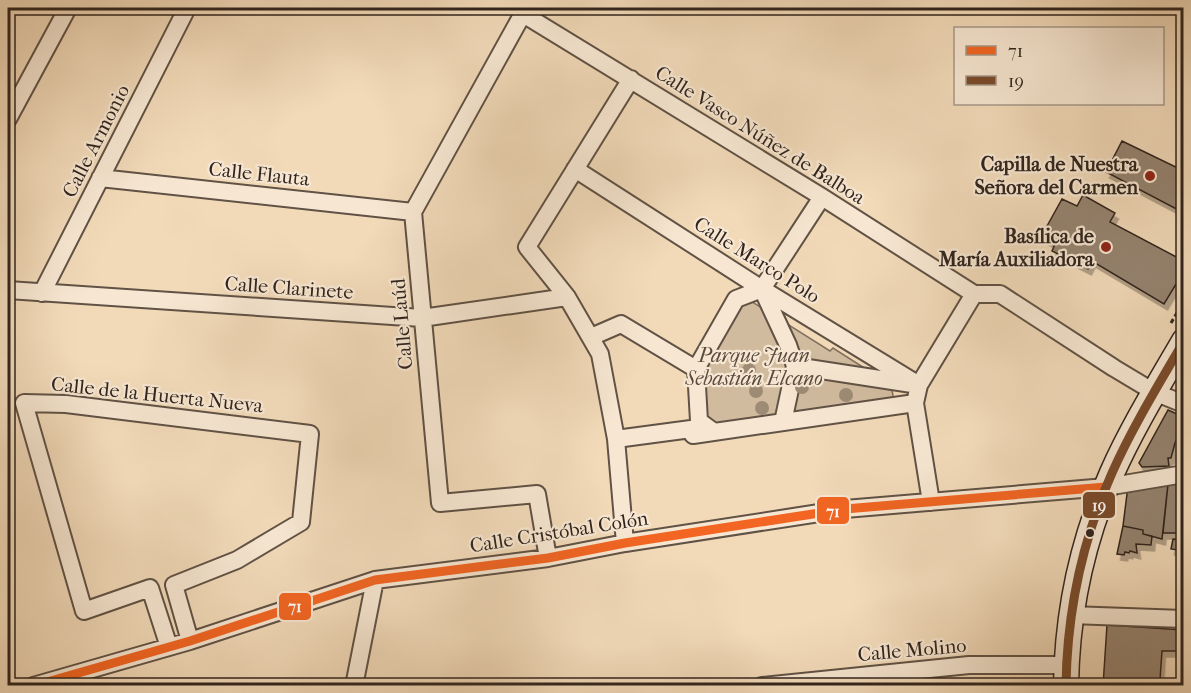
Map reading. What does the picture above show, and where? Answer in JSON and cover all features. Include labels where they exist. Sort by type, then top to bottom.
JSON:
[{"type":"street","points":[[8,118],[68,8]]},
{"type":"street","name":"Calle Armonio","points":[[42,293],[187,8]]},
{"type":"street","points":[[414,212],[525,11]]},
{"type":"street","name":"Calle Vasco Núñez de Balboa","points":[[525,11],[974,294]]},
{"type":"street","points":[[625,543],[616,439],[600,354],[567,297],[526,247],[631,79]]},
{"type":"street","name":"Calle Marco Polo","points":[[574,169],[762,289],[919,385]]},
{"type":"street","name":"Calle Flauta","points":[[100,178],[414,212]]},
{"type":"street","points":[[714,432],[699,421],[696,369],[736,299],[762,289],[822,197]]},
{"type":"street","name":"Calle Laúd","points":[[414,212],[440,503],[537,494],[548,558]]},
{"type":"street","points":[[762,289],[788,345],[795,366],[783,422]]},
{"type":"street","name":"Calle Clarinete","points":[[8,290],[422,318],[567,297]]},
{"type":"street","points":[[931,502],[915,403],[919,385],[974,294],[1000,294],[1154,392],[1184,404]]},
{"type":"street","points":[[591,337],[621,324],[696,369]]},
{"type":"street","points":[[1066,675],[1070,615],[1095,515],[1111,486],[1118,460],[1184,341]]},
{"type":"street","points":[[795,366],[919,385]]},
{"type":"street","name":"Calle de la Huerta Nueva","points":[[169,647],[150,588],[84,611],[24,403],[66,404],[310,434],[301,522],[237,560],[174,585],[190,641]]},
{"type":"street","points":[[616,439],[691,429],[693,435],[915,403]]},
{"type":"street","name":"Calle Cristóbal Colón","points":[[33,686],[190,641],[375,580],[548,558],[625,543],[844,509],[1111,486],[1184,474]]},
{"type":"street","points":[[1063,489],[1082,498],[1095,515]]},
{"type":"street","points":[[354,686],[375,580]]},
{"type":"street","points":[[1070,615],[1184,619]]},
{"type":"street","name":"Calle Molino","points":[[762,686],[969,665],[1066,675]]},
{"type":"green space","name":"Parque Juan Sebastián Elcano","points":[[735,291],[830,351],[833,348],[891,385],[894,401],[695,431],[690,373]]},
{"type":"building","name":"Capilla de Nuestra Señora del Carmen","points":[[1122,141],[1184,171],[1184,213],[1106,172]]},
{"type":"building","name":"Basílica de María Auxiliadora","points":[[1083,195],[1115,213],[1110,222],[1184,261],[1184,271],[1164,304],[1092,261],[1088,269],[1052,251],[1055,244],[1041,237],[1062,199],[1077,206]]},
{"type":"building","points":[[1168,410],[1184,417],[1184,430],[1181,430],[1171,458],[1168,458],[1169,466],[1142,467],[1139,463]]},
{"type":"building","points":[[1184,483],[1184,536],[1182,533],[1163,533],[1168,484]]},
{"type":"building","points":[[1168,484],[1162,539],[1143,534],[1143,530],[1123,526],[1128,486]]},
{"type":"building","points":[[1123,526],[1143,530],[1143,534],[1152,536],[1151,545],[1136,544],[1137,553],[1130,551],[1125,552],[1124,555],[1117,554]]},
{"type":"building","points":[[1173,539],[1184,540],[1184,551],[1171,549]]},
{"type":"building","points":[[1107,625],[1184,630],[1184,651],[1162,651],[1160,680],[1178,679],[1178,686],[1103,686]]},
{"type":"transit line","name":"19","points":[[1066,686],[1073,604],[1092,525],[1120,456],[1184,341]]},
{"type":"transit line","name":"71","points":[[33,686],[190,641],[375,580],[548,558],[625,543],[845,509],[1106,487]]},
{"type":"place","name":"Capilla de Nuestra Señora del Carmen","points":[[1150,176]]},
{"type":"place","name":"Basílica de María Auxiliadora","points":[[1106,247]]}]
